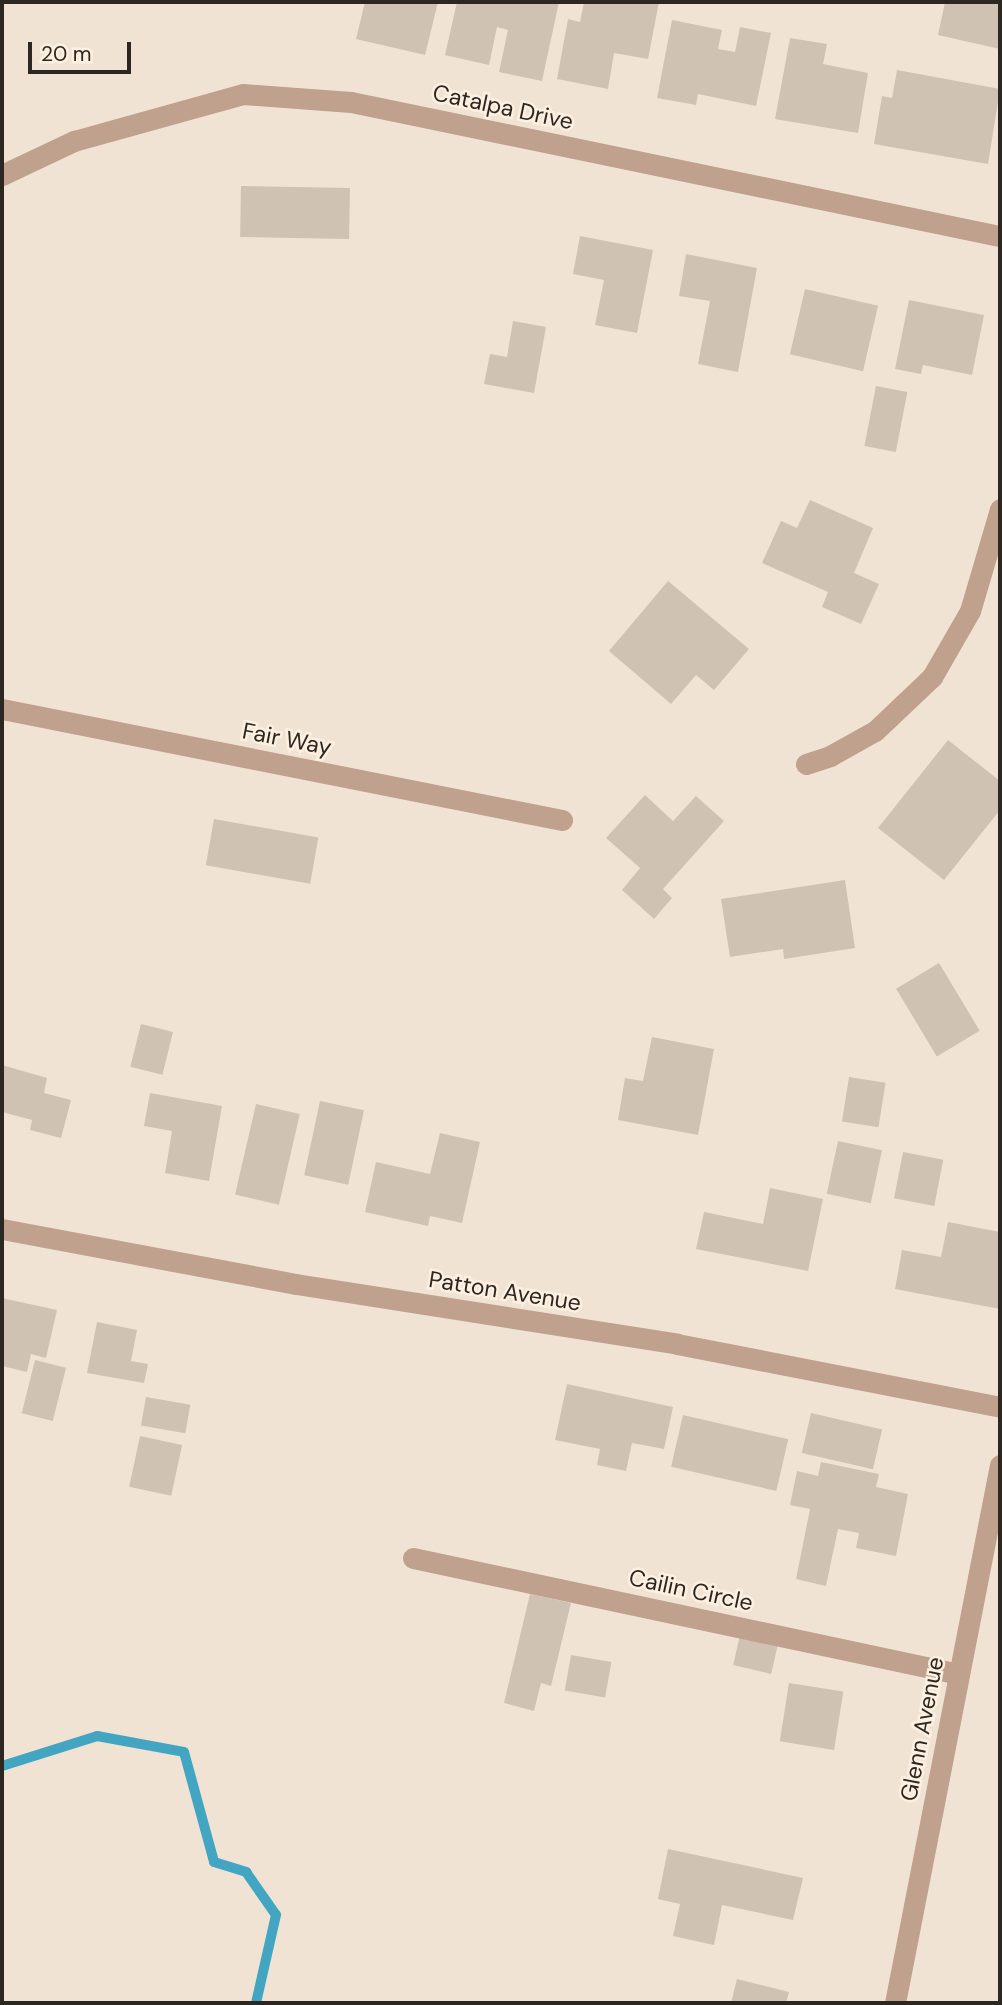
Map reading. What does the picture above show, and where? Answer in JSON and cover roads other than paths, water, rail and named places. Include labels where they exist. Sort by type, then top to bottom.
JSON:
[{"type":"street","name":"Catalpa Drive","points":[[2,175],[74,141],[243,94],[351,102],[1000,236]]},
{"type":"street","points":[[806,764],[830,756],[875,731],[932,677],[970,611],[1000,509]]},
{"type":"street","name":"Fair Way","points":[[2,709],[562,820]]},
{"type":"street","name":"Patton Avenue","points":[[2,1229],[296,1284],[677,1344],[1000,1408]]},
{"type":"street","name":"Glenn Avenue","points":[[895,2003],[1000,1465]]},
{"type":"street","name":"Cailin Circle","points":[[413,1558],[959,1674]]},
{"type":"waterway","points":[[2,1766],[97,1736],[184,1752],[214,1862],[246,1872],[276,1915],[256,2003]]}]
